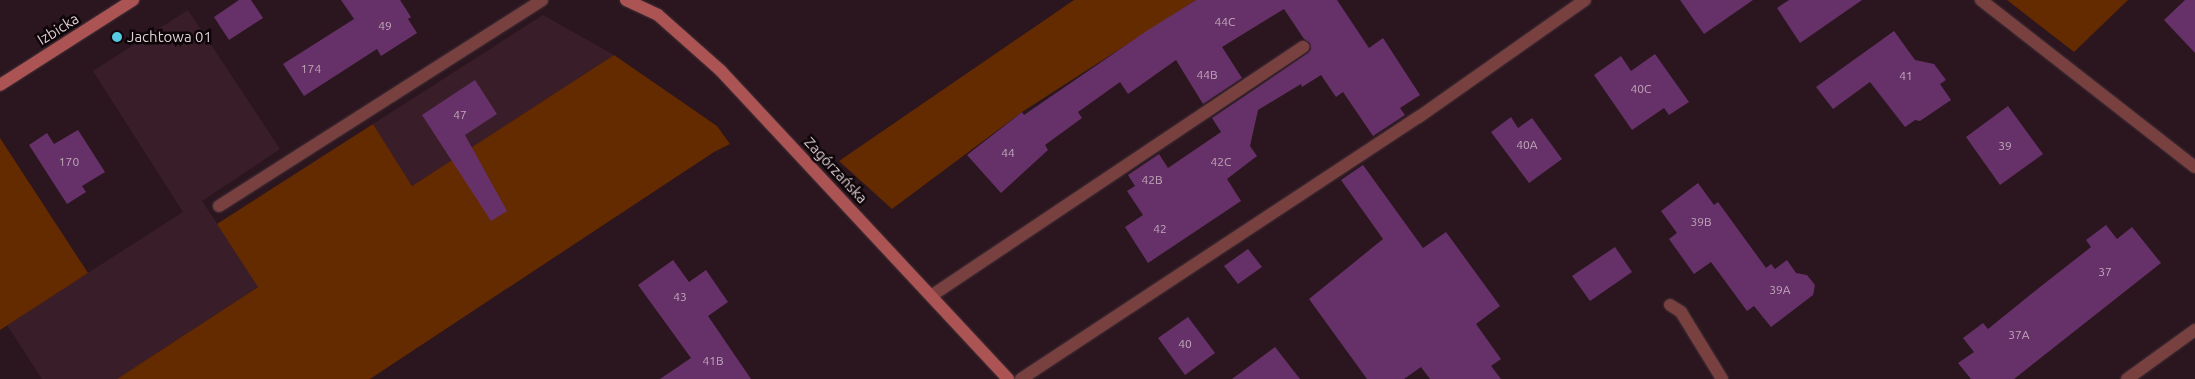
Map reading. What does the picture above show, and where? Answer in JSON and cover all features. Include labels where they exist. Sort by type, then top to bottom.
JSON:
[{"type":"street","name":"Izbicka","points":[[0,85],[133,0]]},
{"type":"street","points":[[219,206],[542,0]]},
{"type":"street","name":"Zagórzańska","points":[[626,0],[658,15],[721,71],[1008,379]]},
{"type":"street","points":[[1021,379],[1419,117],[1585,0]]},
{"type":"street","points":[[1981,0],[2195,167]]},
{"type":"street","points":[[931,296],[1303,47]]},
{"type":"street","points":[[1670,306],[1681,312],[1722,379]]},
{"type":"street","points":[[2126,379],[2195,330]]},
{"type":"shaded area","points":[[1074,0],[1196,0],[1022,112],[892,209],[839,161]]},
{"type":"shaded area","points":[[2007,0],[2128,0],[2074,52]]},
{"type":"shaded area","points":[[188,10],[280,149],[202,201],[259,286],[117,379],[42,379],[7,325],[183,212],[93,71]]},
{"type":"shaded area","points":[[543,15],[614,55],[412,186],[373,124]]},
{"type":"shaded area","points":[[614,55],[717,126],[730,144],[714,152],[370,379],[117,379],[258,287],[217,224],[373,124],[412,186]]},
{"type":"shaded area","points":[[0,138],[88,273],[0,330]]},
{"type":"building","points":[[239,0],[251,0],[263,18],[229,40],[214,17]]},
{"type":"building","points":[[341,0],[400,0],[411,17],[408,19],[417,33],[381,56],[377,49],[304,96],[283,64],[354,19]]},
{"type":"building","points":[[1196,0],[1337,0],[1369,48],[1383,38],[1420,95],[1400,108],[1405,115],[1373,136],[1343,92],[1336,97],[1321,75],[1302,87],[1301,84],[1258,110],[1250,146],[1257,156],[1227,179],[1241,201],[1148,263],[1125,227],[1143,215],[1127,191],[1135,186],[1128,175],[1159,154],[1168,168],[1221,132],[1212,118],[1308,53],[1311,49],[1310,43],[1304,39],[1284,9],[1222,47],[1242,78],[1203,104],[1176,60],[1128,94],[1120,82],[1078,112],[1082,118],[1045,145],[1048,150],[1001,193],[967,155],[1022,112],[1024,115],[1145,32]]},
{"type":"building","points":[[1680,0],[1753,0],[1704,34]]},
{"type":"building","points":[[1789,0],[1862,0],[1800,43],[1777,8]]},
{"type":"building","points":[[2185,0],[2195,0],[2195,53],[2164,20]]},
{"type":"building","points":[[1894,31],[1915,60],[1934,64],[1946,80],[1940,84],[1951,100],[1920,121],[1915,120],[1905,127],[1870,82],[1833,109],[1816,87]]},
{"type":"building","points":[[1655,54],[1689,102],[1669,115],[1664,108],[1632,130],[1594,75],[1621,56],[1631,71]]},
{"type":"building","points":[[475,80],[497,114],[465,135],[507,211],[491,221],[422,115]]},
{"type":"building","points":[[2008,106],[2043,154],[2000,185],[1966,137]]},
{"type":"building","points":[[1511,117],[1518,128],[1532,118],[1562,159],[1529,183],[1491,132]]},
{"type":"building","points":[[78,130],[105,172],[82,186],[86,192],[67,204],[29,145],[47,133],[54,144]]},
{"type":"building","points":[[1363,165],[1423,248],[1446,232],[1500,306],[1476,324],[1501,359],[1491,366],[1501,379],[1430,379],[1421,367],[1404,379],[1367,379],[1309,299],[1383,239],[1341,180]]},
{"type":"building","points":[[1698,183],[1714,205],[1718,202],[1766,268],[1771,264],[1775,269],[1787,260],[1796,273],[1807,275],[1815,285],[1813,295],[1771,327],[1754,306],[1747,311],[1711,262],[1694,274],[1669,239],[1677,233],[1661,211]]},
{"type":"building","points":[[2106,225],[2117,239],[2132,227],[2161,263],[2014,379],[1971,379],[1958,363],[1974,352],[1963,338],[1983,323],[1988,329],[2091,247],[2086,240]]},
{"type":"building","points":[[1615,247],[1632,272],[1590,301],[1572,276]]},
{"type":"building","points":[[1248,249],[1262,267],[1238,284],[1224,266]]},
{"type":"building","points":[[673,260],[689,282],[706,270],[728,302],[708,316],[751,379],[660,379],[691,358],[638,285]]},
{"type":"building","points":[[1188,317],[1215,353],[1185,375],[1158,338]]},
{"type":"building","points":[[1275,347],[1300,379],[1232,379]]},
{"type":"place","name":"Jachtowa 01","points":[[117,37]]}]
